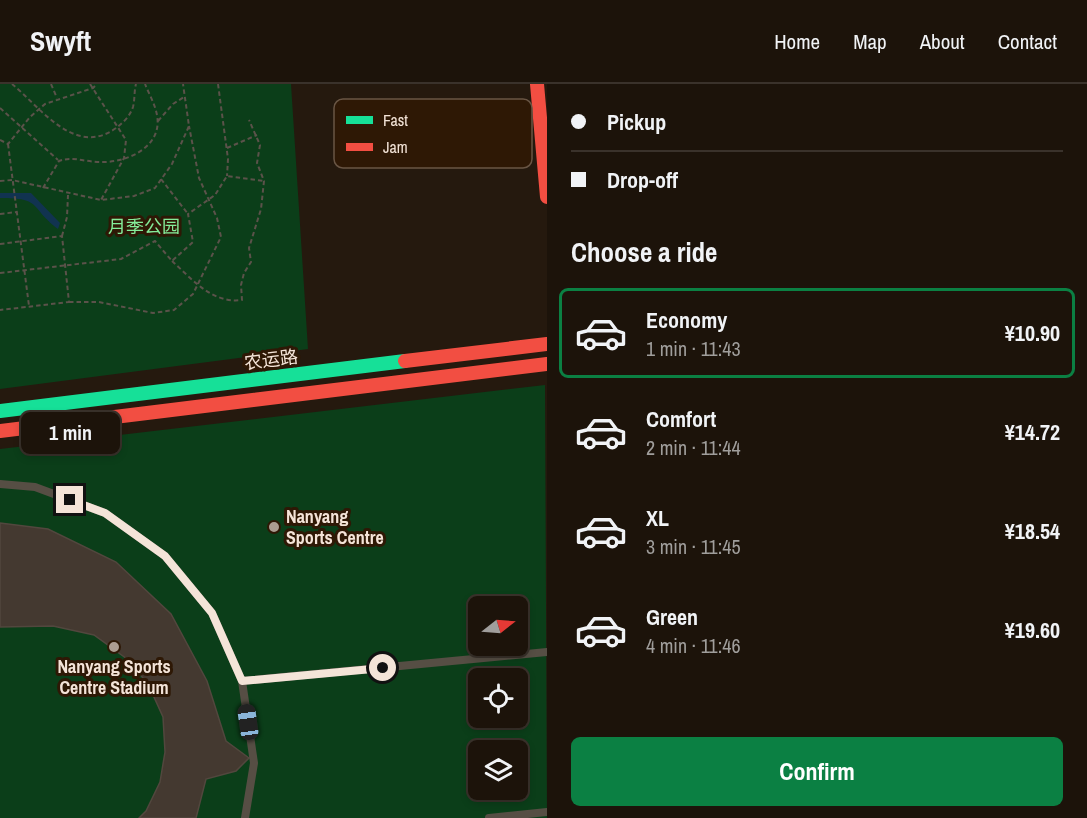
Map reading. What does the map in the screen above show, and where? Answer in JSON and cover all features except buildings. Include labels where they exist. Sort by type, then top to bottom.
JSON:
[{"type":"main road","points":[[537,84],[547,197]]},
{"type":"main road","name":"农运路","points":[[0,411],[547,344]]},
{"type":"main road","name":"农运路","points":[[0,431],[547,364]]},
{"type":"lane","points":[[0,484],[35,487],[105,513],[165,556],[212,613],[242,681],[254,763],[245,818]]},
{"type":"lane","points":[[242,681],[547,652]]},
{"type":"lane","points":[[489,818],[547,812]]},
{"type":"path","points":[[12,84],[57,126],[78,135],[101,135],[117,127],[128,117],[133,107],[136,84]]},
{"type":"path","points":[[51,84],[57,99]]},
{"type":"path","points":[[90,84],[126,140],[124,158],[101,200]]},
{"type":"path","points":[[29,306],[8,144],[40,109],[57,99],[93,88],[97,84]]},
{"type":"path","points":[[145,84],[158,121]]},
{"type":"path","points":[[0,310],[69,302],[99,302],[153,313],[174,310],[193,294],[221,237],[217,218],[199,178],[183,84]]},
{"type":"path","points":[[188,214],[215,195],[227,176],[218,84]]},
{"type":"path","points":[[43,188],[59,161],[69,158],[104,162],[136,155],[152,141],[158,121],[184,96]]},
{"type":"path","points":[[0,108],[59,161]]},
{"type":"path","points":[[0,273],[121,259],[155,241],[172,261],[215,297],[231,301],[242,300],[241,285],[250,262],[249,248],[261,209],[264,181],[257,163],[260,145],[258,135],[249,120]]},
{"type":"path","points":[[0,181],[12,180],[68,195],[101,200],[134,195],[155,188],[172,164],[189,126]]},
{"type":"path","points":[[226,148],[249,141],[258,135]]},
{"type":"path","points":[[0,140],[8,144]]},
{"type":"path","points":[[227,176],[264,181]]},
{"type":"path","points":[[161,179],[188,214],[193,242],[172,261]]},
{"type":"path","points":[[68,195],[67,217],[62,236],[69,302]]},
{"type":"path","points":[[0,214],[17,212]]},
{"type":"path","points":[[0,244],[62,236]]},
{"type":"green space","name":"月季公园","points":[[0,84],[291,84],[308,349],[0,389]]},
{"type":"green space","name":"Nanyang Sports Centre","points":[[545,385],[547,818],[0,818],[0,449]]},
{"type":"water","points":[[0,193],[31,193],[60,223],[58,229],[30,202],[14,198],[0,198]]},
{"type":"traffic: fast","points":[[0,411],[405,361]]},
{"type":"traffic: jam","points":[[537,84],[547,197]]},
{"type":"traffic: jam","points":[[405,361],[547,344]]},
{"type":"traffic: jam","points":[[0,431],[547,364]]},
{"type":"place","name":"Nanyang Sports Centre","points":[[274,527]]},
{"type":"place","name":"Nanyang Sports Centre Stadium","points":[[114,647]]},
{"type":"route","points":[[70,500],[105,513],[165,556],[212,613],[242,681],[383,668]]}]
